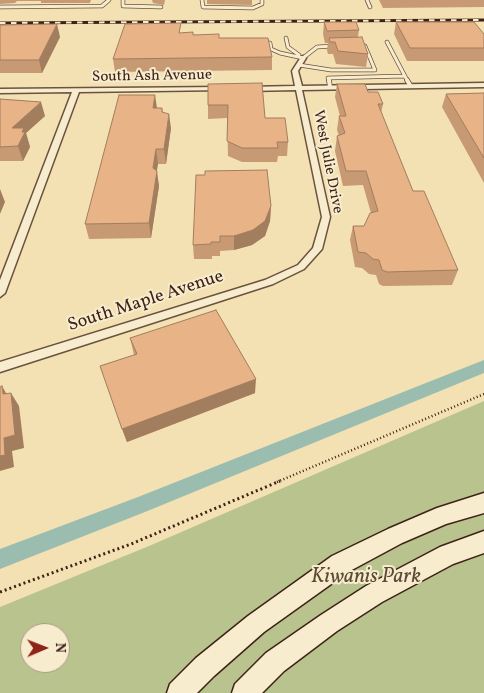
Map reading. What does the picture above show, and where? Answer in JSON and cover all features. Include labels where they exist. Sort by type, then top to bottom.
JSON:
[{"type":"street","name":"West Julie Drive","points":[[301,61],[295,71],[326,217],[317,249],[301,267]]},
{"type":"street","points":[[242,89],[484,85]]},
{"type":"street","name":"South Ash Avenue","points":[[0,91],[233,89]]},
{"type":"street","points":[[0,293],[76,90]]},
{"type":"street","name":"South Maple Avenue","points":[[0,367],[269,282],[301,267]]},
{"type":"street","points":[[178,693],[205,667],[256,624],[340,564],[427,522],[484,503]]},
{"type":"street","points":[[244,693],[275,662],[374,594],[448,555],[484,542]]},
{"type":"lane","points":[[0,7],[102,6],[109,0]]},
{"type":"lane","points":[[123,0],[123,6],[161,7]]},
{"type":"lane","points":[[202,0],[203,7],[230,8],[254,8],[262,4],[262,0]]},
{"type":"lane","points":[[230,0],[230,8]]},
{"type":"lane","points":[[367,0],[370,7]]},
{"type":"lane","points":[[286,38],[288,47],[301,61]]},
{"type":"lane","points":[[387,42],[410,85]]},
{"type":"lane","points":[[261,43],[270,43],[271,49],[331,70],[375,70],[365,46],[355,46]]},
{"type":"lane","points":[[301,61],[317,47],[336,46]]},
{"type":"lane","points":[[330,87],[328,78],[404,76]]},
{"type":"path","points":[[0,592],[131,544],[484,394]]},
{"type":"green space","name":"Kiwanis Park","points":[[484,401],[484,693],[0,693],[0,607],[149,546]]},
{"type":"building","points":[[324,22],[356,22],[359,30],[327,31]]},
{"type":"building","points":[[396,22],[474,22],[484,34],[484,48],[410,48]]},
{"type":"building","points":[[181,23],[179,33],[193,32],[193,35],[219,34],[219,38],[268,38],[272,57],[113,59],[125,24]]},
{"type":"building","points":[[57,24],[39,60],[0,60],[0,25]]},
{"type":"building","points":[[362,37],[368,54],[338,51],[335,42],[330,42],[329,38]]},
{"type":"building","points":[[262,83],[265,118],[285,118],[288,142],[277,142],[278,148],[242,148],[227,141],[228,105],[208,105],[208,84]]},
{"type":"building","points":[[337,84],[365,84],[368,92],[378,92],[383,104],[378,104],[413,191],[424,191],[458,270],[387,272],[382,270],[379,260],[373,259],[366,253],[358,252],[353,226],[364,226],[370,213],[378,211],[366,171],[346,171],[337,136],[345,133],[339,116],[346,116]]},
{"type":"building","points":[[484,93],[484,158],[446,94]]},
{"type":"building","points":[[119,95],[155,95],[153,108],[162,108],[162,112],[169,114],[164,149],[156,149],[153,168],[157,171],[149,223],[85,224]]},
{"type":"building","points":[[0,99],[41,102],[12,128],[24,128],[22,132],[25,132],[18,146],[0,147]]},
{"type":"building","points":[[267,170],[271,206],[265,221],[253,230],[234,236],[220,236],[220,242],[193,245],[196,175],[205,175],[205,171]]},
{"type":"building","points":[[216,310],[256,379],[122,429],[100,366],[137,354],[130,338]]},
{"type":"building","points":[[2,386],[3,394],[11,393],[15,435],[4,438],[5,455],[0,456],[0,387]]},
{"type":"waterway","points":[[0,559],[138,506],[484,366]]},
{"type":"railway","points":[[0,23],[484,20]]}]
